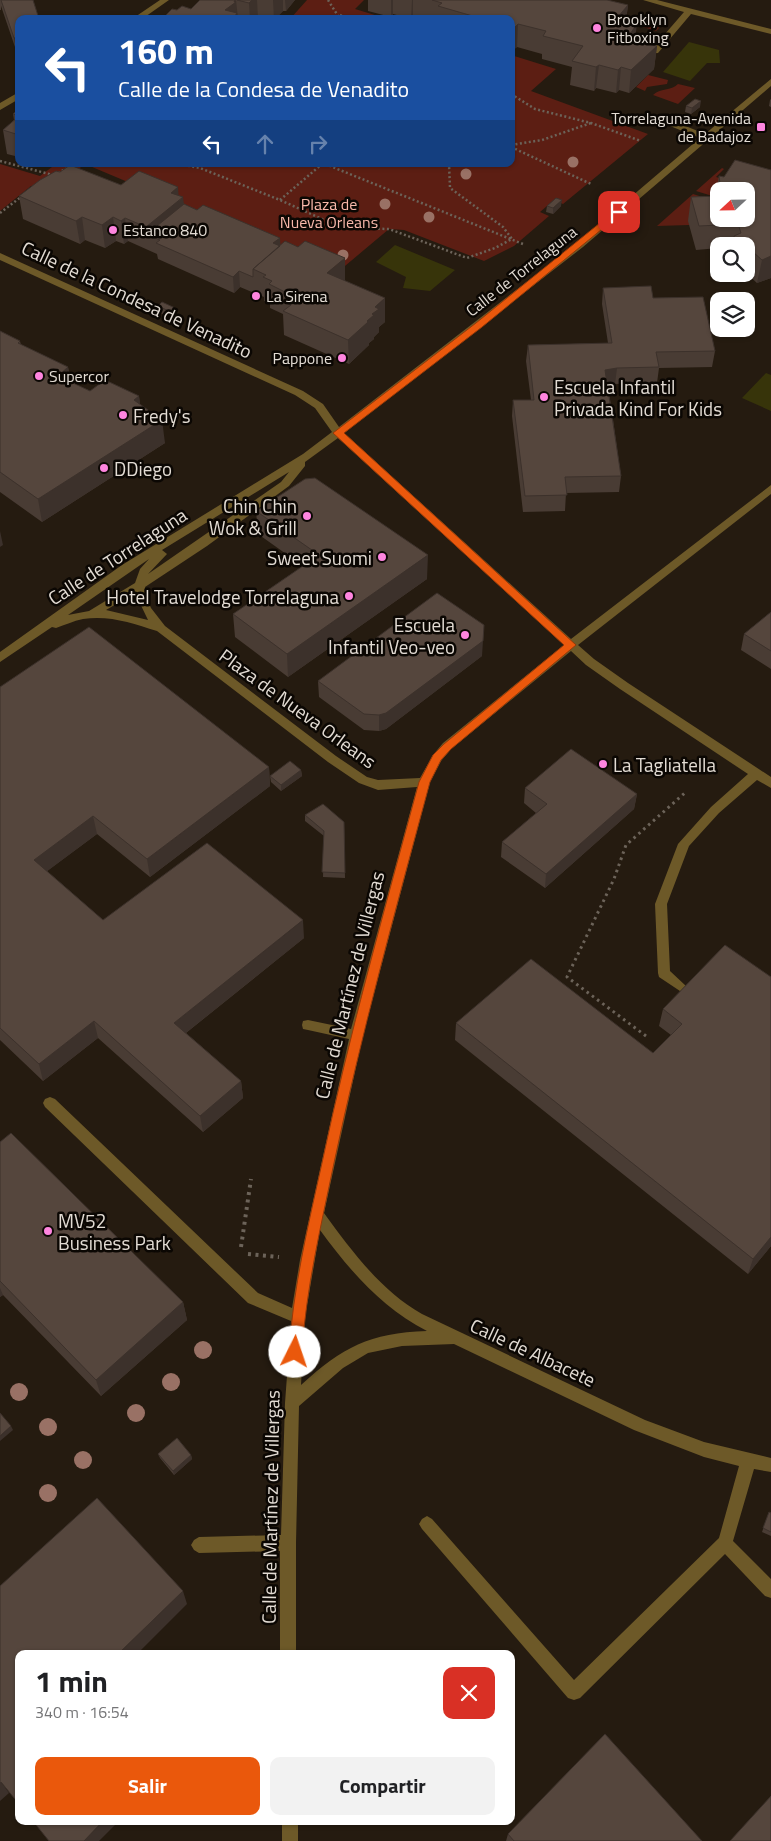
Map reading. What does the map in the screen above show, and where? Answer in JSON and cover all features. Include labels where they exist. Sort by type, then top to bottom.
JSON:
[{"type":"street","points":[[142,15],[164,0]]},
{"type":"street","points":[[647,0],[771,32]]},
{"type":"street","points":[[631,52],[644,54],[655,51],[689,11]]},
{"type":"street","name":"Calle de Torrelaguna","points":[[0,658],[36,634],[96,588],[307,456],[338,433],[580,245],[771,82]]},
{"type":"street","points":[[0,107],[15,98]]},
{"type":"street","points":[[663,120],[706,137]]},
{"type":"street","name":"Calle de la Condesa de Venadito","points":[[0,256],[299,393],[319,406],[338,433],[571,645],[624,686],[771,783]]},
{"type":"street","name":"Calle de Torrelaguna","points":[[93,613],[140,585],[285,484],[307,456]]},
{"type":"street","name":"Calle de Martínez de Villergas","points":[[288,1650],[288,1543],[292,1403],[298,1317],[307,1260],[356,1035],[424,782],[437,758],[448,746],[571,645],[771,489]]},
{"type":"street","points":[[140,585],[142,572],[146,566],[178,543],[184,532]]},
{"type":"street","name":"Plaza de Nueva Orleans","points":[[140,585],[140,593],[146,610],[161,629],[332,759],[363,780],[378,784],[391,786],[424,782]]},
{"type":"street","name":"Plaza de Nueva Orleans","points":[[36,634],[66,619],[93,613],[133,618],[161,629]]},
{"type":"street","points":[[680,986],[664,973],[661,904],[684,844],[715,810],[756,774]]},
{"type":"street","points":[[308,1025],[356,1035]]},
{"type":"street","points":[[50,1103],[253,1298],[298,1317]]},
{"type":"street","name":"Calle de Albacete","points":[[317,1214],[351,1262],[404,1311],[455,1338],[632,1422],[701,1449],[748,1462],[771,1465]]},
{"type":"street","points":[[292,1403],[355,1352],[385,1342],[418,1337],[455,1338]]},
{"type":"street","points":[[427,1524],[574,1692],[724,1543],[748,1462]]},
{"type":"street","points":[[199,1544],[288,1543]]},
{"type":"street","points":[[724,1543],[771,1590]]},
{"type":"street","points":[[290,1825],[290,1841]]},
{"type":"path","points":[[328,0],[339,15]]},
{"type":"path","points":[[515,96],[535,109],[591,123],[641,141]]},
{"type":"path","points":[[515,145],[549,137],[591,123]]},
{"type":"path","points":[[515,148],[591,184]]},
{"type":"path","points":[[0,161],[15,165]]},
{"type":"path","points":[[23,167],[54,175]]},
{"type":"path","points":[[47,179],[69,167]]},
{"type":"path","points":[[195,167],[280,200],[342,228],[389,229],[467,258],[495,248],[512,239]]},
{"type":"path","points":[[280,200],[319,167]]},
{"type":"path","points":[[331,167],[523,244]]},
{"type":"path","points":[[449,167],[450,188],[503,227],[512,239]]},
{"type":"path","points":[[0,213],[28,192]]},
{"type":"path","points":[[646,1036],[567,977],[614,879],[626,845],[687,791]]},
{"type":"path","points":[[251,1179],[240,1253],[307,1260]]},
{"type":"green space","points":[[307,0],[364,0],[355,9],[375,15],[294,15]]},
{"type":"green space","points":[[630,16],[662,25],[656,31],[624,21]]},
{"type":"green space","name":"Plaza de Nueva Orleans","points":[[515,56],[556,69],[531,91],[648,134],[563,204],[554,200],[540,212],[549,216],[514,246],[484,261],[404,230],[389,229],[339,271],[92,167],[515,167]]},
{"type":"green space","points":[[648,75],[668,80],[667,84],[647,87],[645,91],[636,87]]},
{"type":"green space","points":[[678,84],[695,88],[678,104],[653,95],[659,91],[672,88]]},
{"type":"green space","points":[[0,164],[40,176],[52,167],[81,167],[59,184],[31,186],[0,211]]},
{"type":"green space","points":[[722,168],[724,169],[716,177],[733,182],[710,182],[710,195],[696,191]]},
{"type":"green space","points":[[693,194],[710,199],[710,221],[689,225],[657,226]]},
{"type":"shaded area","points":[[689,42],[719,50],[720,63],[707,63],[690,81],[663,72]]},
{"type":"shaded area","points":[[395,245],[455,270],[430,291],[403,288],[406,277],[376,262]]},
{"type":"shaded area","points":[[766,373],[771,375],[771,411],[742,398]]},
{"type":"building","points":[[1,0],[33,0],[38,15],[15,15],[14,38]]},
{"type":"building","points":[[200,0],[235,0],[234,2],[236,2],[225,10],[237,13],[236,15],[166,15],[172,9],[177,10],[182,6],[191,9]]},
{"type":"building","points":[[237,0],[252,0],[249,3]]},
{"type":"building","points":[[432,0],[607,0],[628,5],[617,18],[637,24],[630,34],[654,41],[651,45],[657,46],[631,70],[621,67],[618,70],[599,65],[596,67],[572,61],[583,46],[543,36],[546,31],[518,24],[515,27],[515,15],[469,15],[438,6],[442,3]]},
{"type":"building","points":[[695,99],[701,101],[692,108],[686,106]]},
{"type":"building","points":[[15,120],[15,134],[3,130]]},
{"type":"building","points":[[735,160],[771,170],[771,256],[762,260],[755,254],[755,237],[734,237],[741,233],[739,228],[755,228],[755,182],[720,182],[719,176],[724,177]]},
{"type":"building","points":[[67,167],[75,167],[121,185],[139,171],[178,187],[171,193],[183,197],[146,227],[125,218],[121,221],[113,217],[102,225],[82,217],[76,221],[19,196],[40,180],[56,171],[60,172]]},
{"type":"building","points":[[710,196],[710,225],[699,226],[691,197]]},
{"type":"building","points":[[556,198],[562,200],[553,208],[547,206]]},
{"type":"building","points":[[184,204],[197,210],[203,205],[280,238],[273,243],[280,246],[253,269],[253,277],[239,271],[233,277],[156,243],[160,240],[147,234]]},
{"type":"building","points":[[285,241],[298,247],[305,241],[345,258],[327,273],[385,298],[375,307],[379,309],[372,314],[374,315],[368,322],[348,340],[283,311],[291,305],[287,303],[295,297],[269,284],[272,281],[263,277],[266,275],[253,269]]},
{"type":"building","points":[[651,286],[653,298],[703,297],[710,337],[712,337],[715,351],[656,352],[659,367],[605,370],[621,476],[565,477],[567,495],[525,496],[513,400],[534,400],[528,345],[612,343],[603,288]]},
{"type":"building","points":[[162,302],[175,308],[171,312],[158,306]]},
{"type":"building","points":[[0,331],[20,341],[18,343],[68,367],[58,376],[90,391],[105,380],[139,396],[134,400],[162,420],[38,499],[0,472]]},
{"type":"building","name":"Hotel Travelodge Torrelaguna","points":[[315,478],[428,555],[287,654],[233,614],[319,555],[256,511],[305,479]]},
{"type":"building","points":[[437,593],[484,625],[483,641],[386,713],[379,715],[364,714],[318,681]]},
{"type":"building","points":[[771,612],[771,651],[744,634]]},
{"type":"building","points":[[89,627],[269,767],[147,859],[93,816],[34,860],[103,920],[207,843],[303,920],[174,1023],[241,1081],[200,1116],[94,1021],[39,1064],[0,1028],[0,687]]},
{"type":"building","points":[[571,749],[637,794],[546,874],[502,842],[547,804],[525,788]]},
{"type":"building","points":[[290,761],[301,770],[281,785],[270,776]]},
{"type":"building","points":[[323,804],[344,822],[345,873],[322,872],[324,831],[305,815]]},
{"type":"building","points":[[725,945],[771,977],[771,1237],[753,1259],[456,1023],[531,959],[653,1053],[682,1024],[663,1009]]},
{"type":"building","name":"MV52 Business Park","points":[[11,1133],[183,1302],[96,1380],[0,1281],[0,1142]]},
{"type":"building","points":[[0,1413],[11,1426],[0,1436]]},
{"type":"building","points":[[177,1438],[191,1455],[173,1471],[158,1454]]},
{"type":"building","points":[[97,1498],[183,1591],[122,1650],[15,1650],[15,1799],[0,1783],[0,1586]]},
{"type":"building","points":[[769,1512],[771,1513],[771,1532],[763,1528]]},
{"type":"building","points":[[605,1734],[702,1841],[514,1841],[508,1834]]},
{"type":"building","points":[[771,1796],[771,1841],[730,1841]]},
{"type":"building","points":[[36,1825],[99,1825],[84,1841],[49,1841]]},
{"type":"place","name":"Brooklyn Fitboxing","points":[[597,28]]},
{"type":"place","name":"Torrelaguna-Avenida de Badajoz","points":[[761,127]]},
{"type":"place","name":"Estanco 840","points":[[113,230]]},
{"type":"place","name":"La Sirena","points":[[256,296]]},
{"type":"place","name":"Pappone","points":[[342,358]]},
{"type":"place","name":"Supercor","points":[[39,376]]},
{"type":"place","name":"Escuela Infantil Privada Kind For Kids","points":[[544,397]]},
{"type":"place","name":"Fredy's","points":[[123,415]]},
{"type":"place","name":"DDiego","points":[[104,468]]},
{"type":"place","name":"Chin Chin Wok & Grill","points":[[307,516]]},
{"type":"place","name":"Sweet Suomi","points":[[382,557]]},
{"type":"place","name":"Hotel Travelodge Torrelaguna","points":[[349,596]]},
{"type":"place","name":"Escuela Infantil Veo-veo","points":[[465,635]]},
{"type":"place","name":"La Tagliatella","points":[[603,764]]},
{"type":"place","name":"MV52 Business Park","points":[[48,1231]]},
{"type":"route","points":[[295,1352],[298,1317],[307,1260],[327,1162],[356,1035],[424,782],[431,766],[448,746],[571,645],[338,433],[479,325],[619,212]]}]
